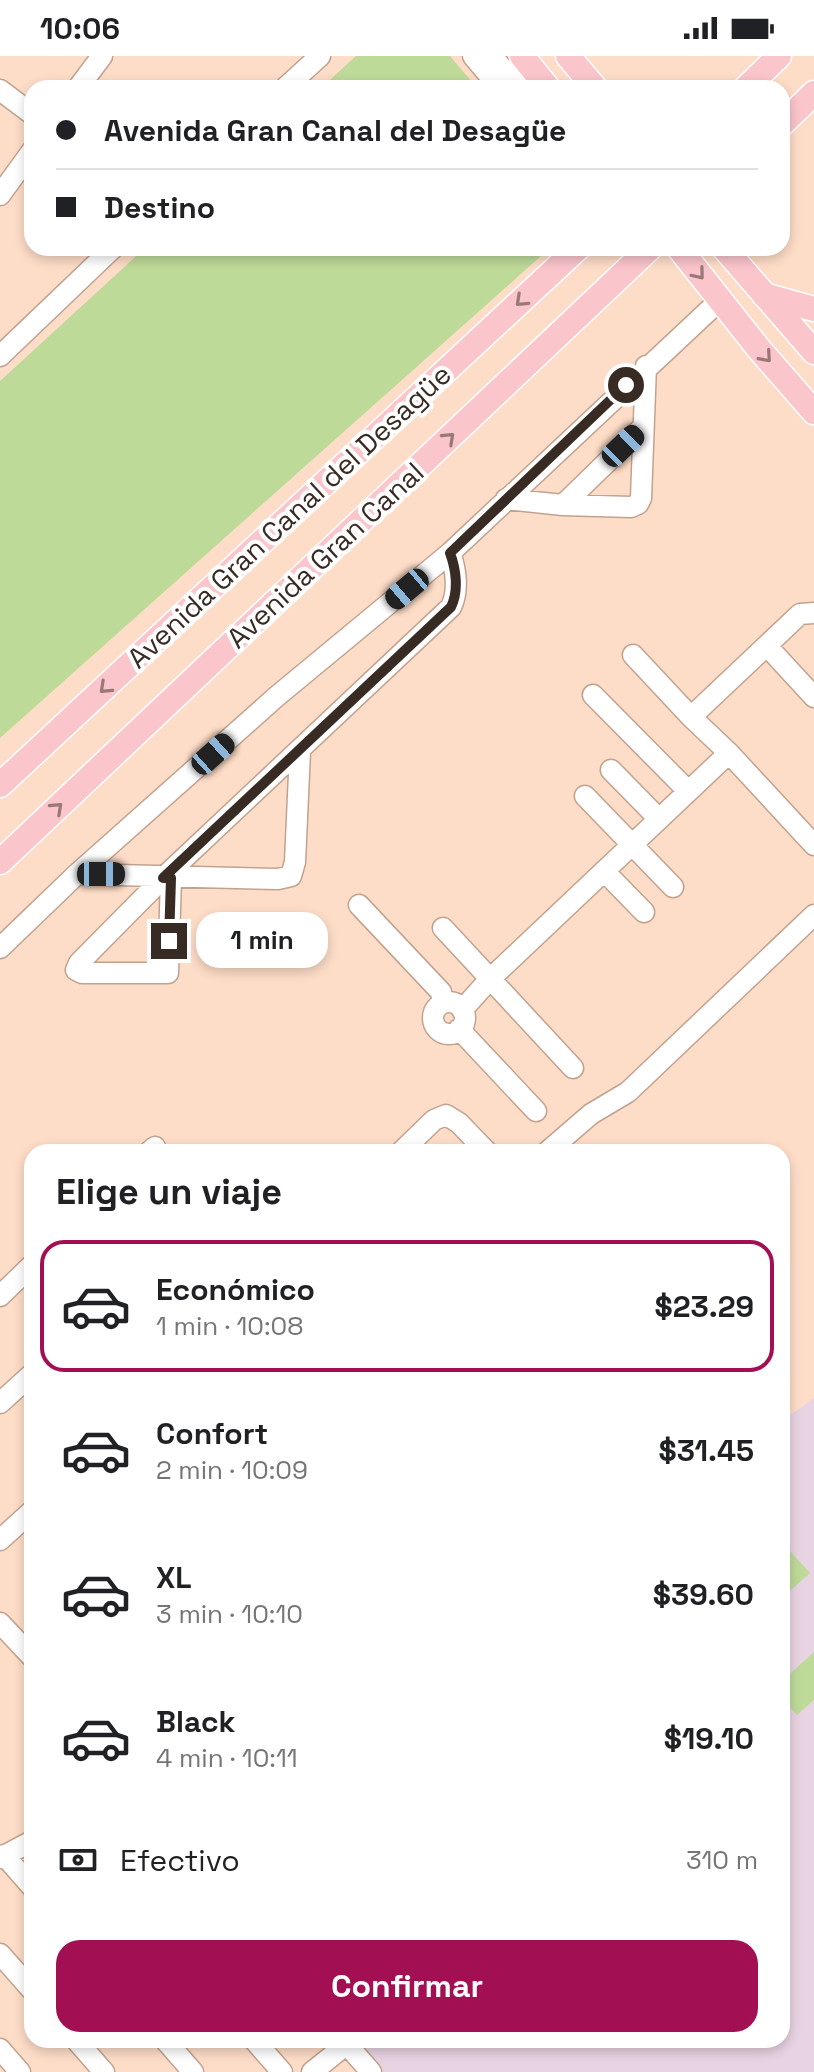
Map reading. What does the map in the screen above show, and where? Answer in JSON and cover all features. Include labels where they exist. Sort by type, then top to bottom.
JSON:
[{"type":"main road","points":[[522,56],[542,80]]},
{"type":"main road","points":[[568,56],[588,80]]},
{"type":"main road","points":[[754,80],[779,56]]},
{"type":"main road","points":[[790,116],[814,93]]},
{"type":"main road","name":"Avenida Gran Canal del Desagüe","points":[[0,785],[569,256]]},
{"type":"main road","name":"Avenida Gran Canal","points":[[0,862],[642,256]]},
{"type":"main road","points":[[685,256],[814,412]]},
{"type":"main road","points":[[731,256],[814,352]]},
{"type":"main road","points":[[764,295],[814,309]]},
{"type":"street","points":[[84,80],[102,56]]},
{"type":"street","points":[[294,80],[320,56]]},
{"type":"street","points":[[473,56],[493,80]]},
{"type":"street","points":[[492,56],[512,80]]},
{"type":"street","points":[[0,90],[24,108]]},
{"type":"street","points":[[0,195],[24,162]]},
{"type":"street","points":[[0,356],[105,256]]},
{"type":"street","points":[[0,948],[77,874],[276,697],[450,553],[646,366],[720,300]]},
{"type":"street","points":[[506,499],[563,505],[631,507],[638,504],[641,498],[646,366]]},
{"type":"street","points":[[563,505],[643,427]]},
{"type":"street","points":[[167,878],[168,973],[76,970],[79,963],[167,878],[451,607],[456,569],[450,553]]},
{"type":"street","points":[[691,717],[800,614],[814,613]]},
{"type":"street","points":[[767,646],[814,697]]},
{"type":"street","points":[[633,655],[814,845]]},
{"type":"street","points":[[593,695],[688,791]]},
{"type":"street","points":[[77,874],[167,878],[284,879],[291,876],[295,862],[300,752]]},
{"type":"street","points":[[455,1014],[729,753]]},
{"type":"street","points":[[611,770],[659,819]]},
{"type":"street","points":[[585,796],[673,887]]},
{"type":"street","points":[[604,871],[644,912]]},
{"type":"street","points":[[359,905],[441,992],[455,1014],[536,1111]]},
{"type":"street","points":[[556,1144],[591,1114],[628,1092],[814,915]]},
{"type":"street","points":[[443,928],[573,1068]]},
{"type":"street","points":[[409,1144],[434,1120],[446,1115],[459,1123],[479,1144]]},
{"type":"street","points":[[0,1296],[24,1273]]},
{"type":"street","points":[[0,1403],[24,1381]]},
{"type":"street","points":[[0,1540],[24,1518]]},
{"type":"street","points":[[0,1623],[24,1648]]},
{"type":"street","points":[[24,1845],[2,1857],[24,1879]]},
{"type":"street","points":[[0,1954],[24,1981]]},
{"type":"street","points":[[83,2048],[104,2072]]},
{"type":"street","points":[[172,2048],[193,2072]]},
{"type":"street","points":[[261,2048],[282,2072]]},
{"type":"street","points":[[312,2072],[338,2048]]},
{"type":"street","points":[[350,2048],[371,2072]]},
{"type":"street","points":[[0,2049],[20,2072]]},
{"type":"shaded area","points":[[814,1398],[814,2072],[375,2072],[354,2048],[790,2048],[790,1415]]},
{"type":"green space","points":[[356,56],[450,56],[470,80],[330,80]]},
{"type":"green space","points":[[136,256],[541,256],[0,738],[0,381]]},
{"type":"green space","points":[[790,1551],[810,1573],[790,1591]]},
{"type":"green space","points":[[814,1652],[814,1700],[797,1715],[790,1708],[790,1674]]},
{"type":"route","points":[[169,941],[171,878],[163,878],[451,607],[456,569],[450,553],[626,385]]}]
